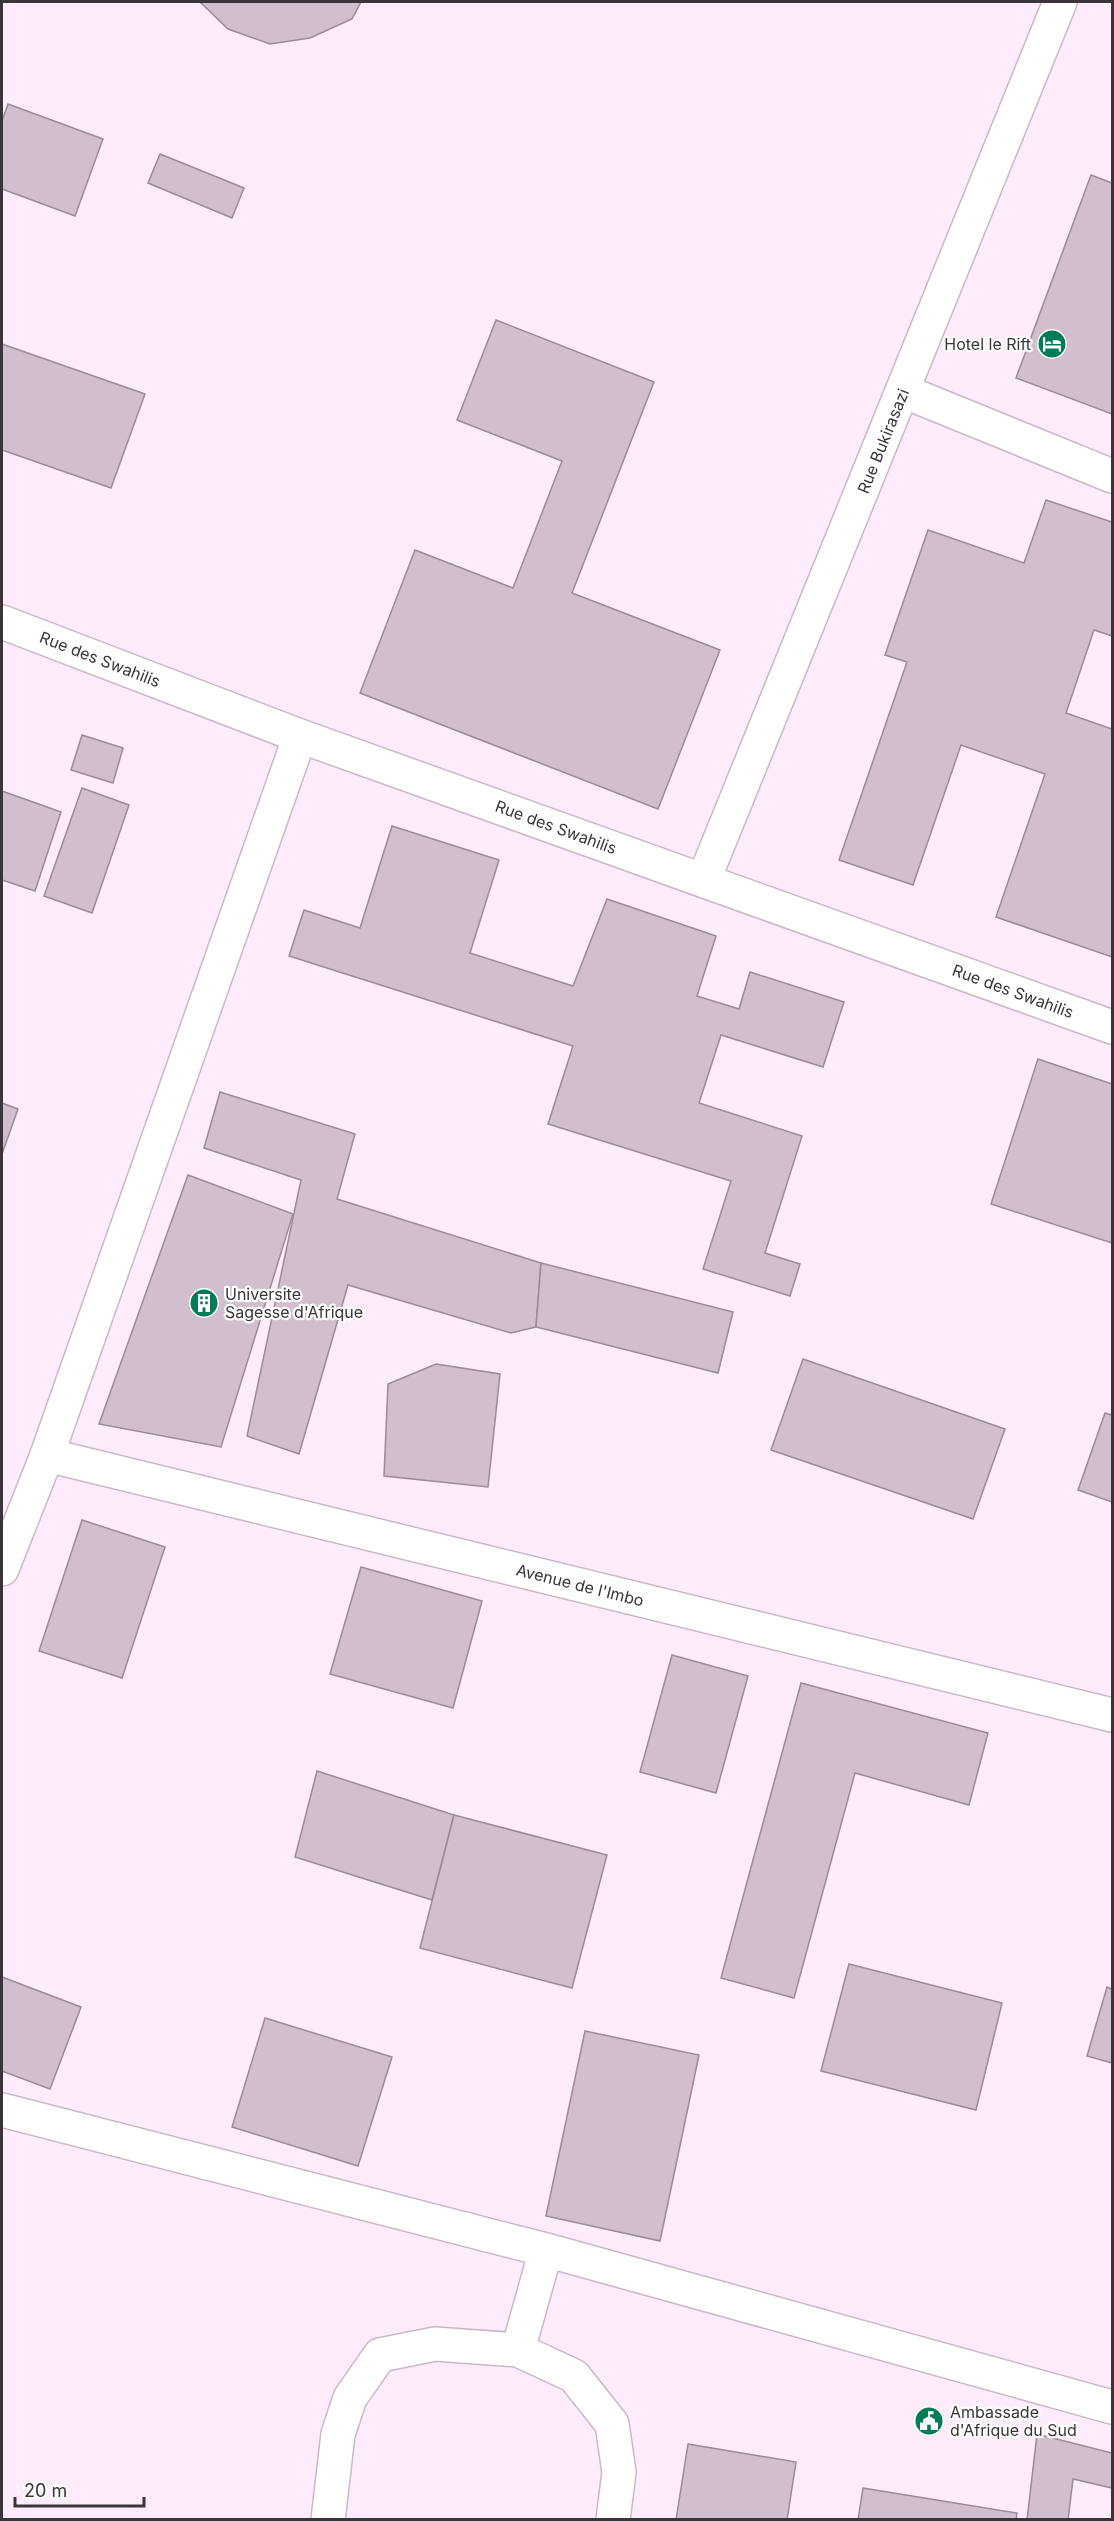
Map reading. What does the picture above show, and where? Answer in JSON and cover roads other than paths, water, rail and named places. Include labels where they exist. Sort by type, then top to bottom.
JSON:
[{"type":"street","name":"Rue Bukirasazi","points":[[704,879],[1060,2]]},
{"type":"street","points":[[903,391],[1113,476]]},
{"type":"street","name":"Rue des Swahilis","points":[[2,622],[300,736],[1113,1027]]},
{"type":"street","points":[[2,1569],[14,1502],[46,1455],[300,736]]},
{"type":"street","name":"Avenue de l'Imbo","points":[[46,1455],[1113,1715]]},
{"type":"street","points":[[2,2110],[546,2250],[1113,2408]]},
{"type":"street","points":[[518,2350],[546,2250]]},
{"type":"street","points":[[328,2520],[338,2434],[350,2398],[380,2355],[435,2344],[518,2350],[574,2376],[612,2424],[619,2472],[613,2520]]},
{"type":"place","name":"Hotel le Rift","points":[[1052,344]]},
{"type":"place","name":"Universite Sagesse d'Afrique","points":[[204,1303]]},
{"type":"place","name":"Ambassade d'Afrique du Sud","points":[[929,2421]]}]
